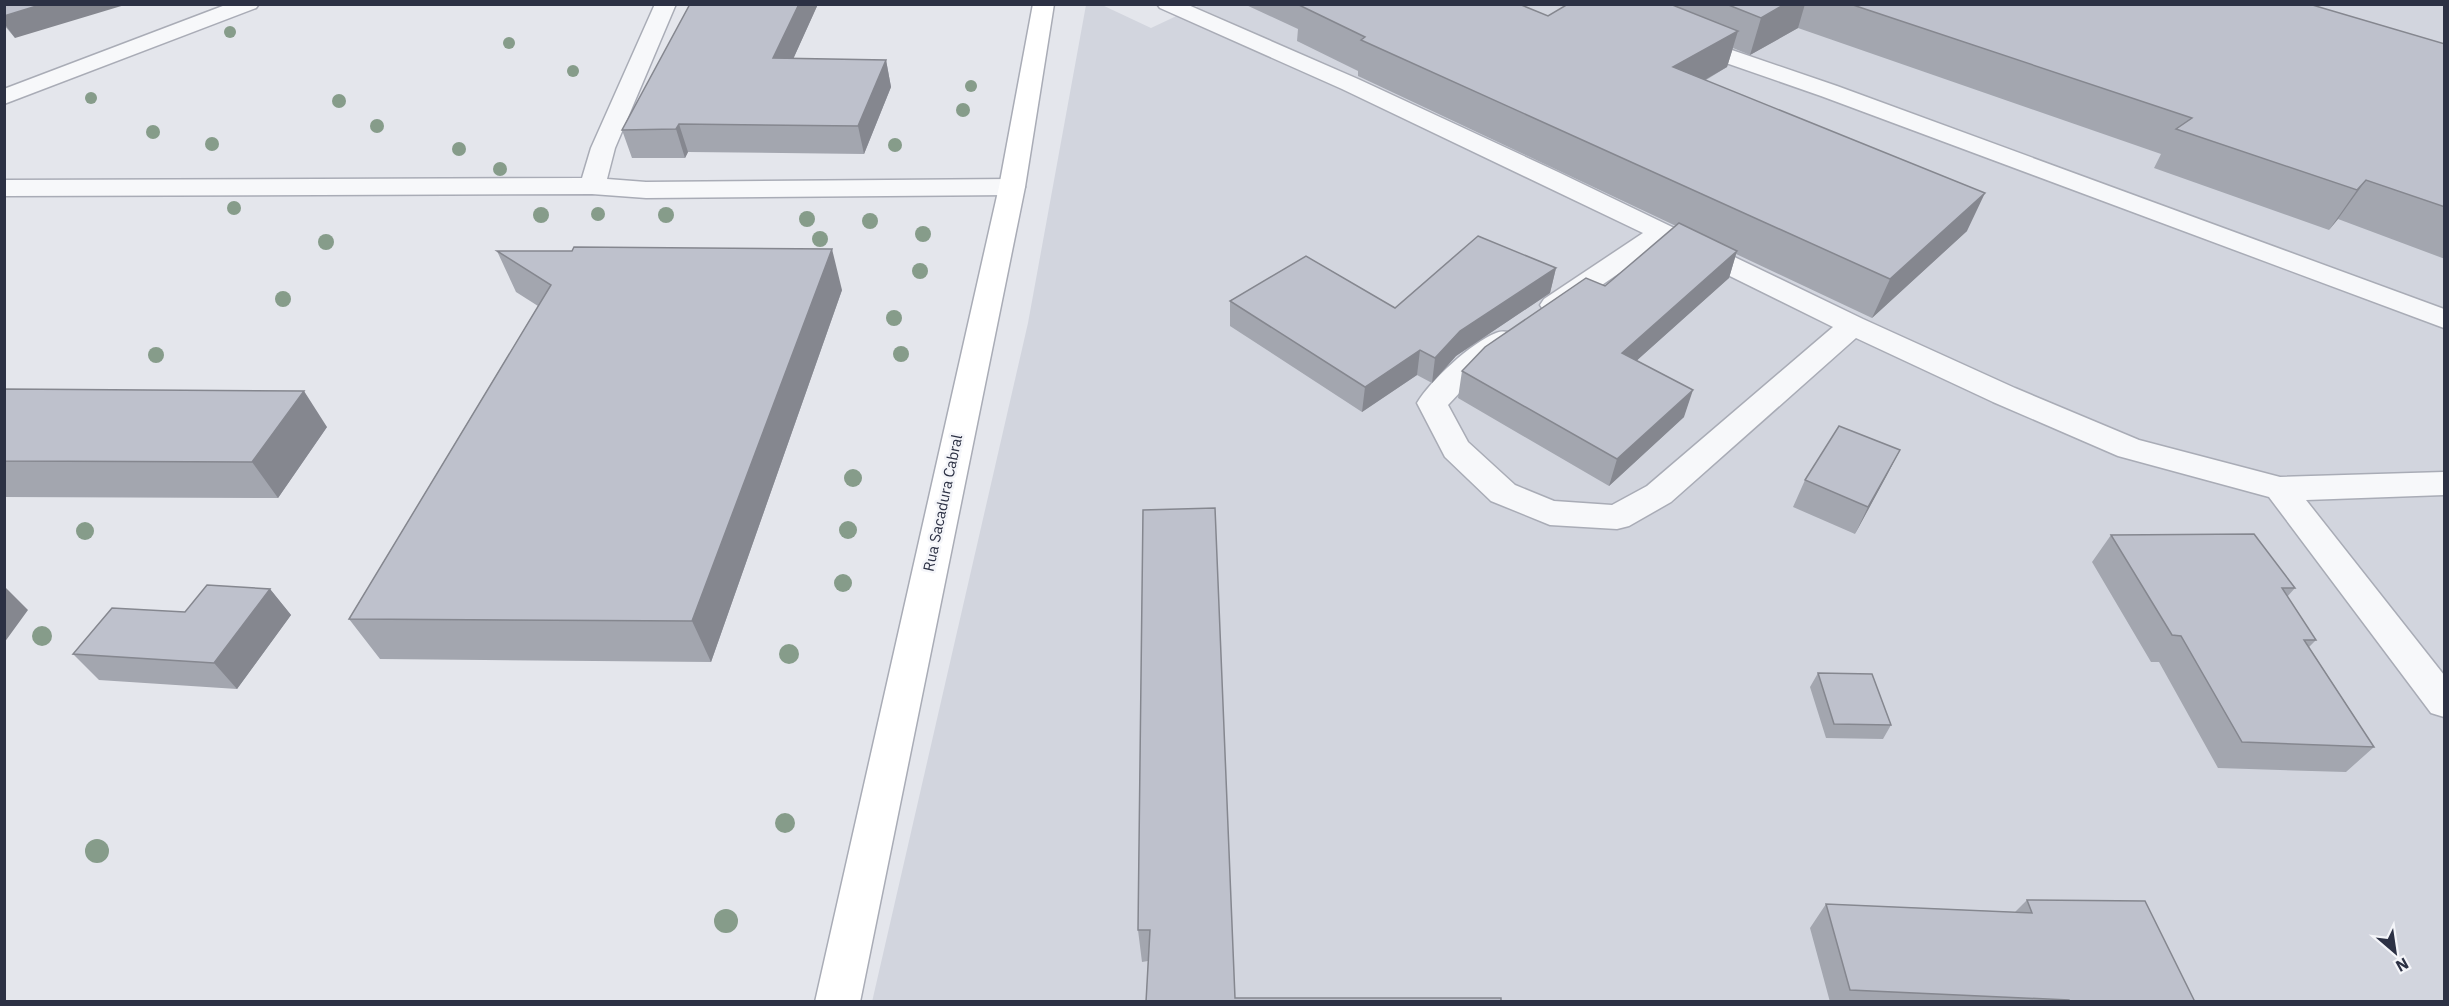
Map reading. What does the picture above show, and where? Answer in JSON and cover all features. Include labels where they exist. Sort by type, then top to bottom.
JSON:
[{"type":"main road","name":"Rua Sacadura Cabral","points":[[837,1002],[1012,187],[1044,4]]},
{"type":"lane","points":[[4,97],[249,4]]},
{"type":"lane","points":[[592,186],[603,148],[666,4]]},
{"type":"lane","points":[[1167,4],[1360,89],[2004,395],[2129,448],[2280,489],[2445,483]]},
{"type":"lane","points":[[1670,35],[1729,58],[1829,91],[2445,319]]},
{"type":"lane","points":[[4,188],[592,186],[646,190],[1012,187]]},
{"type":"lane","points":[[1662,232],[1468,365],[1432,403],[1456,449],[1503,493],[1550,513],[1617,517],[1659,494],[1853,325]]},
{"type":"lane","points":[[2280,489],[2445,702]]},
{"type":"shaded area","points":[[1202,4],[2444,5],[2444,1001],[872,1002],[1028,323],[1086,5],[1102,5],[1151,28]]},
{"type":"building","points":[[4,4],[43,4],[4,16]]},
{"type":"building","points":[[690,4],[799,4],[773,58],[886,60],[858,126],[679,124],[676,129],[622,130]]},
{"type":"building","points":[[1519,4],[1548,16],[1568,4],[1670,4],[1738,31],[1673,67],[1985,193],[1890,279],[1361,40],[1365,37],[1299,5]]},
{"type":"building","points":[[1726,4],[1785,4],[1761,18]]},
{"type":"building","points":[[1850,4],[2309,4],[2445,44],[2445,207],[2366,180],[2357,190],[2176,129],[2192,118]]},
{"type":"building","points":[[1679,223],[1737,251],[1622,353],[1693,390],[1617,459],[1462,371],[1485,347],[1586,278],[1605,286]]},
{"type":"building","points":[[1478,236],[1556,268],[1460,331],[1435,358],[1420,350],[1365,387],[1230,301],[1306,256],[1395,308]]},
{"type":"building","points":[[574,247],[832,249],[692,621],[349,619],[551,285],[497,251],[572,251]]},
{"type":"building","points":[[4,389],[304,391],[252,462],[4,461]]},
{"type":"building","points":[[1839,426],[1900,450],[1868,507],[1805,480]]},
{"type":"building","points":[[1215,508],[1235,998],[1501,998],[1501,1002],[1146,1002],[1150,930],[1138,930],[1143,510]]},
{"type":"building","points":[[2254,534],[2295,588],[2282,588],[2316,640],[2304,640],[2374,747],[2242,742],[2181,636],[2172,635],[2111,535]]},
{"type":"building","points":[[207,585],[270,589],[214,663],[73,654],[112,608],[185,612]]},
{"type":"building","points":[[1818,673],[1872,674],[1891,725],[1834,724]]},
{"type":"building","points":[[2027,900],[2145,901],[2195,1002],[2070,1002],[2069,1000],[1850,990],[1826,904],[2032,913]]}]
